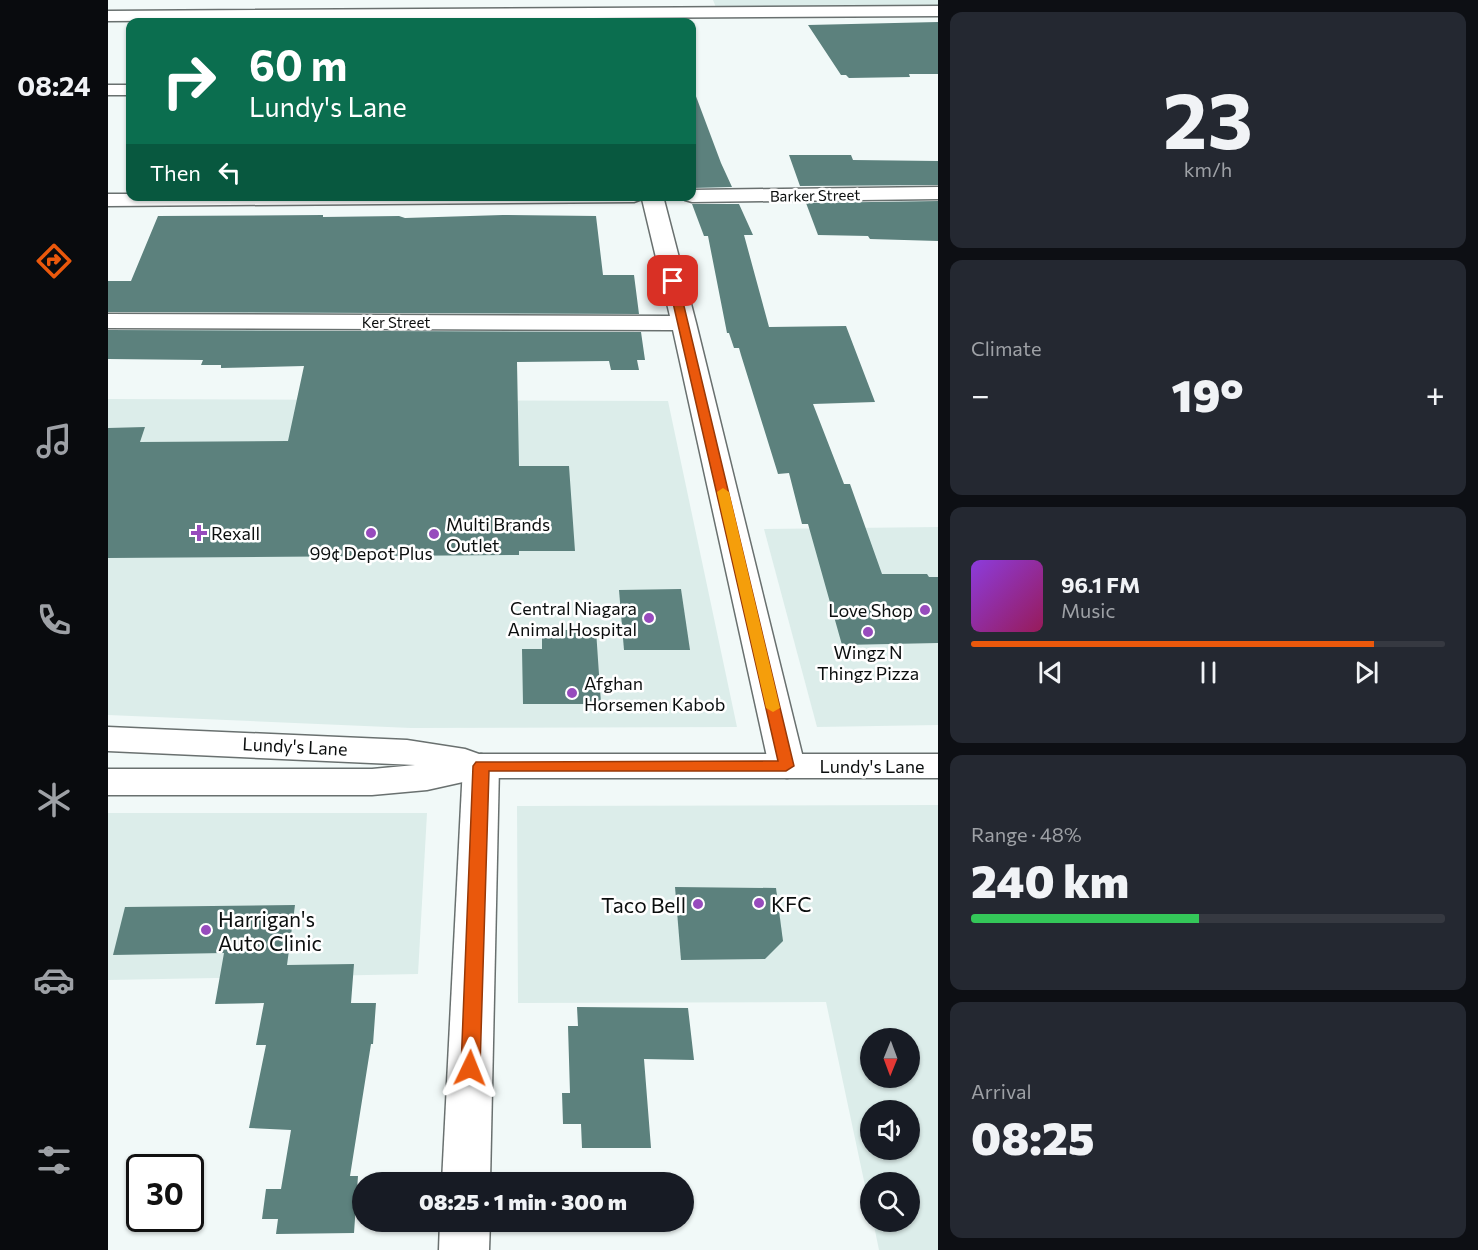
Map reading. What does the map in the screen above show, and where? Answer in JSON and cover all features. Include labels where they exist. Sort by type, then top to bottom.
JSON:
[{"type":"street","points":[[108,15],[938,11]]},
{"type":"street","points":[[108,90],[126,90]]},
{"type":"street","name":"Barker Street","points":[[696,196],[938,193]]},
{"type":"street","points":[[108,200],[126,200]]},
{"type":"street","points":[[653,201],[684,323],[786,766]]},
{"type":"street","name":"Ker Street","points":[[108,321],[684,323]]},
{"type":"street","name":"Lundy's Lane","points":[[108,739],[407,752],[455,759],[481,766]]},
{"type":"street","points":[[466,1172],[481,766]]},
{"type":"street","name":"Lundy's Lane","points":[[108,782],[372,782],[428,777],[481,766],[938,766]]},
{"type":"street","points":[[464,1250],[465,1232]]},
{"type":"shaded area","points":[[713,0],[938,0],[938,6],[717,10]]},
{"type":"shaded area","points":[[108,399],[668,401],[737,727],[411,728],[108,715]]},
{"type":"shaded area","points":[[938,527],[938,725],[817,727],[764,529]]},
{"type":"shaded area","points":[[938,805],[938,1250],[879,1250],[875,1232],[920,1232],[920,1172],[862,1172],[826,1002],[518,1003],[517,806]]},
{"type":"shaded area","points":[[108,813],[427,813],[418,974],[108,980]]},
{"type":"building","points":[[938,22],[938,74],[909,74],[910,77],[849,78],[841,75],[808,25]]},
{"type":"building","points":[[696,96],[721,163],[732,187],[696,188]]},
{"type":"building","points":[[789,155],[851,155],[853,160],[938,161],[938,185],[800,186]]},
{"type":"building","points":[[938,201],[938,241],[818,235],[806,203]]},
{"type":"building","points":[[692,204],[739,204],[753,235],[744,235],[769,327],[846,326],[875,402],[813,404],[844,484],[850,484],[882,574],[927,574],[929,577],[938,577],[938,643],[842,645],[808,524],[802,524],[789,473],[778,474],[739,348],[734,348],[729,333],[727,333],[708,236],[704,236]]},
{"type":"building","points":[[323,215],[323,217],[399,216],[405,218],[503,215],[596,216],[603,275],[634,275],[639,314],[108,312],[108,281],[131,281],[158,216]]},
{"type":"building","points":[[108,330],[641,332],[645,360],[637,360],[639,370],[611,370],[609,361],[517,362],[519,466],[569,466],[575,551],[519,551],[519,555],[108,558],[108,428],[145,427],[140,442],[288,441],[304,366],[221,368],[221,365],[201,365],[203,360],[108,359]]},
{"type":"building","name":"Central Niagara Animal Hospital","points":[[681,589],[690,650],[624,650],[619,590]]},
{"type":"building","points":[[542,630],[596,630],[601,704],[523,704],[522,649],[542,649]]},
{"type":"building","points":[[675,887],[776,888],[783,941],[765,959],[681,960]]},
{"type":"building","points":[[295,905],[287,965],[354,964],[351,1003],[376,1003],[373,1044],[371,1044],[350,1176],[352,1176],[352,1232],[354,1233],[276,1234],[278,1219],[262,1219],[266,1189],[281,1189],[291,1130],[249,1128],[266,1045],[256,1045],[264,1003],[215,1004],[224,953],[113,955],[125,907]]},
{"type":"building","points":[[577,1007],[688,1008],[694,1060],[644,1059],[651,1148],[582,1148],[581,1124],[563,1124],[562,1093],[570,1093],[568,1026],[578,1026]]},
{"type":"slow traffic","points":[[723,492],[773,708]]},
{"type":"place","name":"Rexall","points":[[199,533]]},
{"type":"place","name":"99¢ Depot Plus","points":[[371,533]]},
{"type":"place","name":"Multi Brands Outlet","points":[[434,534]]},
{"type":"place","name":"Love Shop","points":[[925,610]]},
{"type":"place","name":"Central Niagara Animal Hospital","points":[[649,618]]},
{"type":"place","name":"Wingz N Thingz Pizza","points":[[868,632]]},
{"type":"place","name":"Afghan Horsemen Kabob","points":[[572,693]]},
{"type":"place","name":"KFC","points":[[759,903]]},
{"type":"place","name":"Taco Bell","points":[[698,904]]},
{"type":"place","name":"Harrigan's Auto Clinic","points":[[206,930]]},
{"type":"route","points":[[470,1068],[481,766],[786,766],[673,281]]}]
